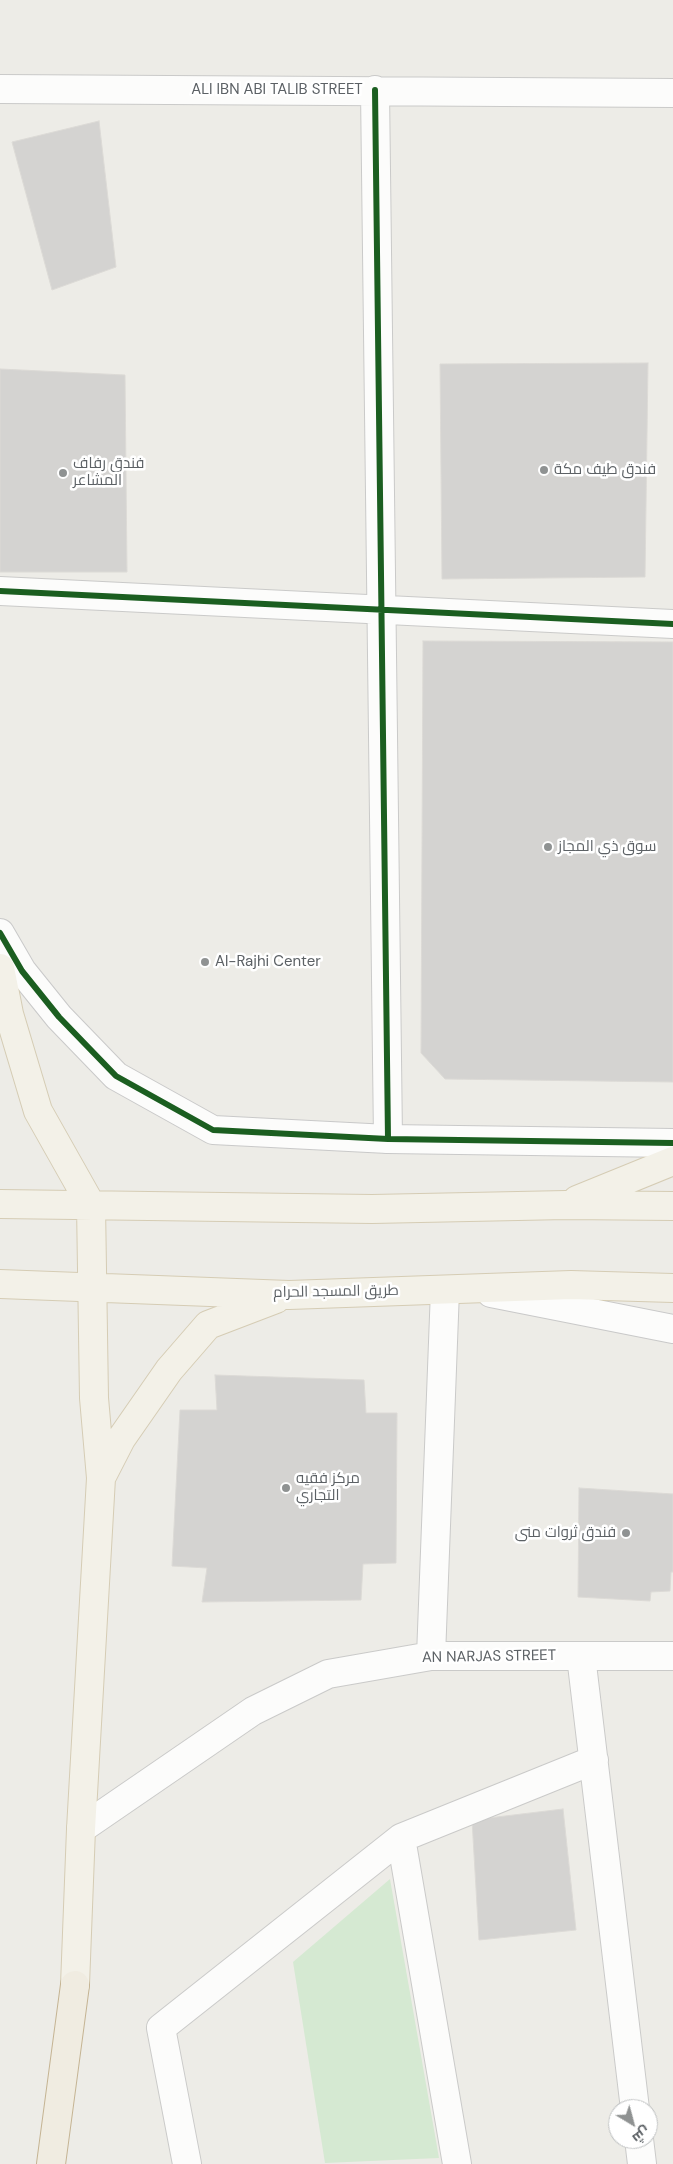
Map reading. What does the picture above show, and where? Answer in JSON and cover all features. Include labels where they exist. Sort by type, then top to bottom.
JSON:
[{"type":"highway","points":[[51,2164],[75,1985]]},
{"type":"main road","points":[[0,968],[9,1014],[38,1111],[91,1205],[94,1398],[101,1478],[81,1829],[75,1985]]},
{"type":"main road","points":[[566,1205],[673,1161]]},
{"type":"main road","points":[[0,1204],[372,1209],[566,1205],[673,1206]]},
{"type":"main road","name":"طريق المسجد الحرام","points":[[0,1284],[289,1295],[571,1285],[673,1288]]},
{"type":"main road","points":[[101,1478],[121,1439],[163,1378],[208,1325],[289,1295]]},
{"type":"street","name":"ALI IBN ABI TALIB STREET","points":[[0,89],[673,93]]},
{"type":"street","points":[[375,90],[388,1139]]},
{"type":"street","points":[[0,591],[673,624]]},
{"type":"street","points":[[0,933],[22,971],[59,1018],[116,1076],[213,1130],[388,1139],[673,1143]]},
{"type":"street","points":[[431,1656],[456,1289],[673,1329]]},
{"type":"street","name":"AN NARJAS STREET","points":[[81,1829],[253,1711],[328,1674],[431,1656],[673,1656]]},
{"type":"street","points":[[581,1656],[634,2099]]},
{"type":"street","points":[[187,2164],[161,2028],[401,1838],[594,1760]]},
{"type":"street","points":[[401,1838],[457,2164]]},
{"type":"street","points":[[640,2149],[642,2164]]},
{"type":"green space","points":[[390,1879],[439,2158],[325,2163],[293,1962]]},
{"type":"building","points":[[99,121],[116,267],[52,290],[12,142]]},
{"type":"building","name":"فندق طيف مكة","points":[[648,363],[645,577],[442,579],[440,364]]},
{"type":"building","name":"فندق رفاف المشاعر","points":[[0,369],[125,375],[127,572],[0,572]]},
{"type":"building","name":"سوق ذي المجاز","points":[[423,641],[673,642],[673,1082],[445,1079],[421,1053]]},
{"type":"building","name":"مركز فقيه التجاري","points":[[215,1375],[364,1380],[366,1413],[397,1413],[396,1563],[363,1564],[361,1600],[202,1602],[207,1568],[172,1566],[180,1410],[217,1410]]},
{"type":"building","name":"فندق ثروات منى","points":[[579,1488],[673,1494],[673,1572],[671,1572],[670,1591],[651,1592],[650,1601],[578,1597]]},
{"type":"building","points":[[563,1809],[576,1930],[479,1940],[472,1820]]},
{"type":"cycle path","points":[[375,90],[388,1139]]},
{"type":"cycle path","points":[[0,591],[673,624]]},
{"type":"cycle path","points":[[0,933],[22,971],[59,1017],[116,1076],[213,1130],[388,1139],[673,1143]]},
{"type":"place","name":"فندق طيف مكة","points":[[544,470]]},
{"type":"place","name":"فندق رفاف المشاعر","points":[[63,473]]},
{"type":"place","name":"سوق ذي المجاز","points":[[548,847]]},
{"type":"place","name":"Al-Rajhi Center","points":[[205,962]]},
{"type":"place","name":"مركز فقيه التجاري","points":[[286,1488]]},
{"type":"place","name":"فندق ثروات منى","points":[[626,1533]]}]
